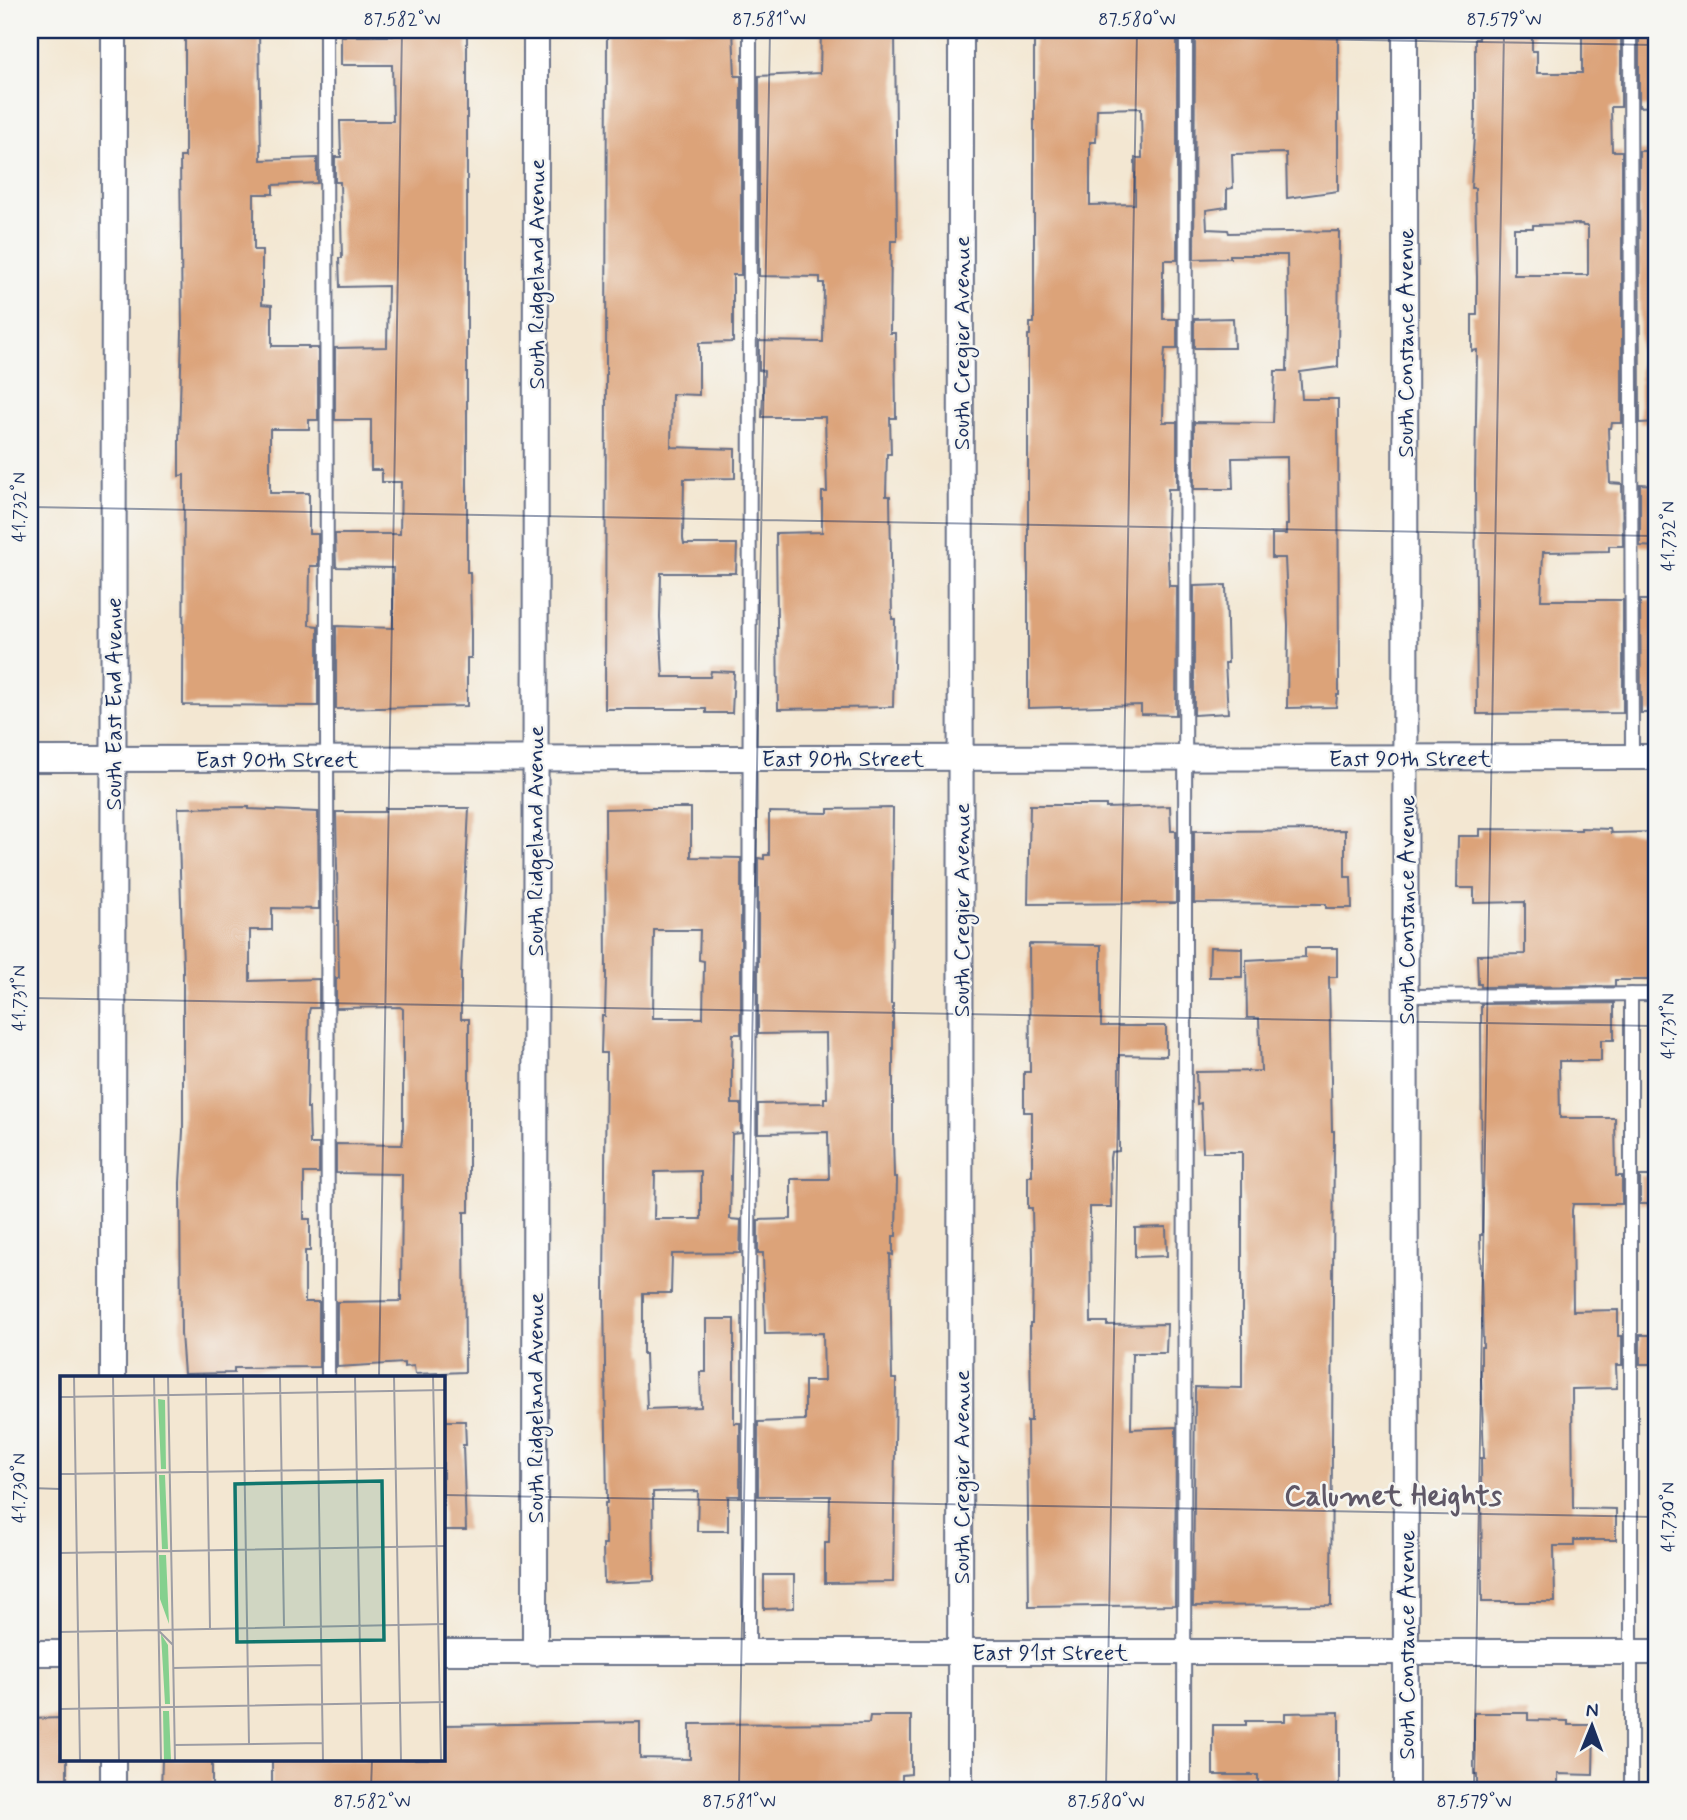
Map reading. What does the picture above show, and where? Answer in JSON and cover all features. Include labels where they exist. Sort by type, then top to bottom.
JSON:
[{"type":"street","name":"South East End Avenue","points":[[113,1376],[114,30]]},
{"type":"street","name":"South Ridgeland Avenue","points":[[535,1653],[536,30]]},
{"type":"street","name":"South Cregier Avenue","points":[[960,1790],[961,30]]},
{"type":"street","name":"South Constance Avenue","points":[[1405,30],[1406,1790]]},
{"type":"street","name":"East 90th Street","points":[[30,759],[1657,757]]},
{"type":"street","name":"East 91st Street","points":[[444,1653],[1657,1652]]},
{"type":"street","points":[[30,1653],[60,1653]]},
{"type":"street","points":[[113,1760],[113,1790]]},
{"type":"lane","points":[[326,30],[328,1376]]},
{"type":"lane","points":[[749,1652],[750,30]]},
{"type":"lane","points":[[1184,1790],[1186,30]]},
{"type":"lane","points":[[1630,30],[1632,757]]},
{"type":"lane","points":[[1630,994],[1631,1790]]},
{"type":"lane","points":[[1406,996],[1657,994]]},
{"type":"building","points":[[185,30],[259,30],[261,160],[317,158],[317,183],[273,185],[273,194],[254,194],[254,250],[262,250],[262,304],[272,305],[272,346],[318,348],[318,420],[309,420],[309,429],[270,429],[270,493],[309,493],[309,534],[318,534],[318,566],[310,566],[309,625],[318,626],[318,706],[183,705],[184,475],[179,476],[179,440],[182,332],[180,157],[185,157]]},
{"type":"building","points":[[393,30],[467,30],[467,572],[470,572],[471,658],[467,658],[467,706],[336,709],[336,626],[393,628],[393,568],[336,567],[335,534],[400,534],[401,482],[382,482],[382,470],[371,470],[371,420],[335,420],[335,348],[387,347],[388,286],[340,287],[340,182],[335,182],[335,157],[341,157],[340,121],[393,121],[392,65],[341,65],[341,36],[393,36]]},
{"type":"building","points":[[607,30],[733,30],[735,76],[741,76],[741,275],[733,275],[733,342],[699,343],[699,395],[672,394],[671,447],[735,449],[735,478],[684,479],[683,539],[684,544],[737,544],[736,573],[661,573],[660,617],[663,677],[710,677],[711,671],[734,672],[732,713],[706,713],[706,709],[605,709]]},
{"type":"building","points":[[821,30],[895,30],[897,241],[891,241],[890,333],[895,333],[896,418],[890,418],[891,454],[887,454],[886,496],[890,496],[892,619],[895,619],[893,707],[778,709],[776,533],[822,532],[822,492],[827,492],[825,417],[762,417],[764,371],[759,370],[759,341],[823,342],[824,283],[820,283],[820,277],[759,276],[759,76],[820,73]]},
{"type":"building","points":[[1195,30],[1338,30],[1338,191],[1287,198],[1286,153],[1232,154],[1233,188],[1227,189],[1227,207],[1206,210],[1207,229],[1228,230],[1229,233],[1339,231],[1338,367],[1300,372],[1302,399],[1338,399],[1339,695],[1336,707],[1287,708],[1288,625],[1285,558],[1272,558],[1272,534],[1286,534],[1288,525],[1287,457],[1232,458],[1233,489],[1194,489],[1194,422],[1273,423],[1275,371],[1287,371],[1288,323],[1287,255],[1230,255],[1230,258],[1194,259]]},
{"type":"building","points":[[1479,33],[1532,33],[1532,51],[1537,51],[1537,73],[1582,73],[1582,33],[1621,34],[1621,107],[1611,107],[1612,151],[1622,151],[1622,423],[1612,423],[1611,428],[1608,428],[1610,483],[1622,484],[1623,546],[1609,546],[1609,551],[1543,552],[1541,600],[1623,600],[1623,713],[1477,714],[1477,350],[1472,351],[1472,315],[1477,315],[1477,277],[1475,188],[1471,188],[1475,119],[1475,39],[1479,39]],"holes":[[[1533,225],[1588,226],[1588,275],[1514,275],[1514,228],[1533,228]]]},
{"type":"building","points":[[1639,34],[1657,34],[1657,106],[1639,107]]},
{"type":"building","points":[[1034,35],[1177,37],[1177,260],[1164,260],[1163,271],[1163,319],[1177,319],[1177,349],[1165,349],[1163,422],[1177,422],[1177,489],[1168,489],[1167,527],[1169,586],[1177,586],[1176,715],[1141,714],[1141,705],[1028,708],[1028,335],[1030,323],[1034,323]],"holes":[[[1141,108],[1142,158],[1135,158],[1135,204],[1090,205],[1090,142],[1096,142],[1097,109]]]},
{"type":"building","points":[[1639,151],[1657,151],[1657,422],[1640,423]]},
{"type":"building","points":[[1233,318],[1234,348],[1194,348],[1194,319]]},
{"type":"building","points":[[1640,484],[1657,485],[1657,547],[1640,546]]},
{"type":"building","points":[[1226,585],[1228,663],[1225,663],[1228,713],[1194,715],[1194,586]]},
{"type":"building","points":[[1640,600],[1657,600],[1657,713],[1641,713]]},
{"type":"building","points":[[1030,805],[1106,805],[1106,808],[1170,806],[1171,831],[1176,831],[1176,903],[1028,904]]},
{"type":"building","points":[[249,807],[318,812],[319,909],[272,908],[272,930],[250,930],[250,981],[319,979],[319,1008],[310,1008],[309,1012],[307,1108],[310,1144],[319,1144],[319,1173],[304,1173],[304,1219],[310,1219],[310,1251],[305,1251],[305,1302],[319,1302],[319,1367],[234,1368],[234,1373],[184,1374],[181,1334],[180,1183],[183,1131],[183,966],[178,808]]},
{"type":"building","points":[[385,808],[469,808],[461,974],[461,1019],[469,1019],[469,1212],[464,1212],[465,1372],[415,1374],[414,1366],[404,1367],[404,1363],[337,1367],[337,1302],[401,1301],[402,1174],[336,1173],[336,1144],[402,1145],[403,1139],[403,1009],[336,1008],[336,978],[339,978],[336,812],[385,812]]},
{"type":"building","points":[[691,808],[691,857],[741,858],[741,1034],[733,1034],[732,1104],[741,1104],[741,1133],[732,1134],[730,1219],[741,1220],[740,1253],[672,1254],[671,1293],[643,1293],[643,1354],[647,1409],[701,1407],[700,1372],[706,1372],[706,1319],[734,1319],[734,1423],[740,1423],[740,1496],[728,1496],[728,1531],[697,1531],[698,1491],[653,1492],[654,1581],[604,1583],[603,1544],[606,1544],[607,1503],[604,1294],[606,1053],[601,1053],[606,976],[605,809]],"holes":[[[654,930],[700,930],[699,960],[704,961],[703,1018],[653,1018]],[[701,1171],[701,1219],[654,1219],[655,1172]]]},
{"type":"building","points":[[893,808],[891,1004],[894,1177],[897,1177],[896,1236],[893,1236],[893,1255],[890,1254],[892,1379],[896,1379],[893,1582],[825,1583],[825,1543],[829,1543],[830,1496],[758,1496],[758,1422],[805,1420],[805,1381],[824,1381],[823,1333],[765,1334],[763,1253],[758,1253],[758,1220],[791,1219],[791,1179],[829,1179],[828,1132],[758,1133],[758,1104],[824,1103],[824,1098],[827,1098],[826,1033],[758,1034],[758,858],[764,859],[764,855],[769,855],[769,812],[828,813],[828,809]]},
{"type":"building","points":[[1480,829],[1610,829],[1611,833],[1657,832],[1657,980],[1615,980],[1615,986],[1481,987],[1481,984],[1478,984],[1477,955],[1525,954],[1525,902],[1474,903],[1474,888],[1457,888],[1458,836],[1480,836]]},
{"type":"building","points":[[1345,830],[1345,877],[1351,877],[1352,908],[1326,908],[1326,904],[1194,903],[1194,831]]},
{"type":"building","points":[[1029,944],[1101,945],[1101,1026],[1166,1026],[1166,1056],[1119,1055],[1119,1151],[1111,1152],[1110,1158],[1111,1207],[1090,1207],[1091,1322],[1107,1322],[1107,1325],[1167,1324],[1166,1353],[1132,1353],[1131,1429],[1176,1427],[1175,1605],[1029,1607],[1027,1421],[1031,1421],[1030,1323],[1033,1257],[1028,1176],[1032,1176],[1032,1112],[1024,1112],[1024,1072],[1030,1072]]},
{"type":"building","points":[[1210,947],[1242,948],[1242,977],[1209,977]]},
{"type":"building","points":[[1305,948],[1337,948],[1337,977],[1329,977],[1334,1131],[1331,1605],[1193,1606],[1195,1387],[1242,1388],[1242,1152],[1203,1152],[1201,1103],[1197,1104],[1196,1072],[1261,1071],[1259,1018],[1247,1018],[1246,960],[1305,957]]},
{"type":"building","points":[[1614,1003],[1614,1040],[1601,1040],[1601,1061],[1559,1061],[1560,1118],[1615,1118],[1616,1176],[1622,1176],[1622,1204],[1573,1204],[1572,1210],[1573,1311],[1618,1310],[1618,1336],[1622,1336],[1622,1365],[1616,1365],[1617,1388],[1572,1389],[1573,1508],[1616,1509],[1616,1540],[1574,1540],[1574,1546],[1554,1546],[1555,1602],[1482,1602],[1481,1458],[1484,1458],[1480,1235],[1481,1004]]},
{"type":"building","points":[[1640,1176],[1657,1176],[1657,1204],[1640,1204]]},
{"type":"building","points":[[1166,1227],[1167,1256],[1135,1257],[1135,1228]]},
{"type":"building","points":[[1640,1335],[1657,1335],[1657,1364],[1640,1364]]},
{"type":"building","points":[[444,1421],[465,1421],[466,1445],[463,1445],[466,1530],[444,1530]]},
{"type":"building","points":[[764,1575],[794,1575],[794,1608],[764,1609]]},
{"type":"building","points":[[1339,1712],[1339,1790],[1258,1790],[1258,1775],[1213,1775],[1213,1725],[1246,1725],[1246,1721],[1285,1721],[1285,1713]]},
{"type":"building","points":[[1474,1713],[1528,1713],[1528,1720],[1594,1725],[1593,1775],[1558,1774],[1558,1790],[1477,1790],[1477,1774],[1474,1774]]},
{"type":"building","points":[[870,1716],[911,1716],[911,1774],[902,1775],[902,1790],[272,1790],[272,1760],[444,1760],[445,1725],[640,1722],[640,1758],[690,1759],[690,1724],[869,1723]]},
{"type":"building","points":[[60,1718],[60,1760],[67,1760],[67,1790],[30,1790],[30,1719]]},
{"type":"building","points":[[162,1760],[212,1760],[212,1790],[161,1790]]},
{"type":"district","name":"Calumet Heights","points":[[1393,1495]]}]
